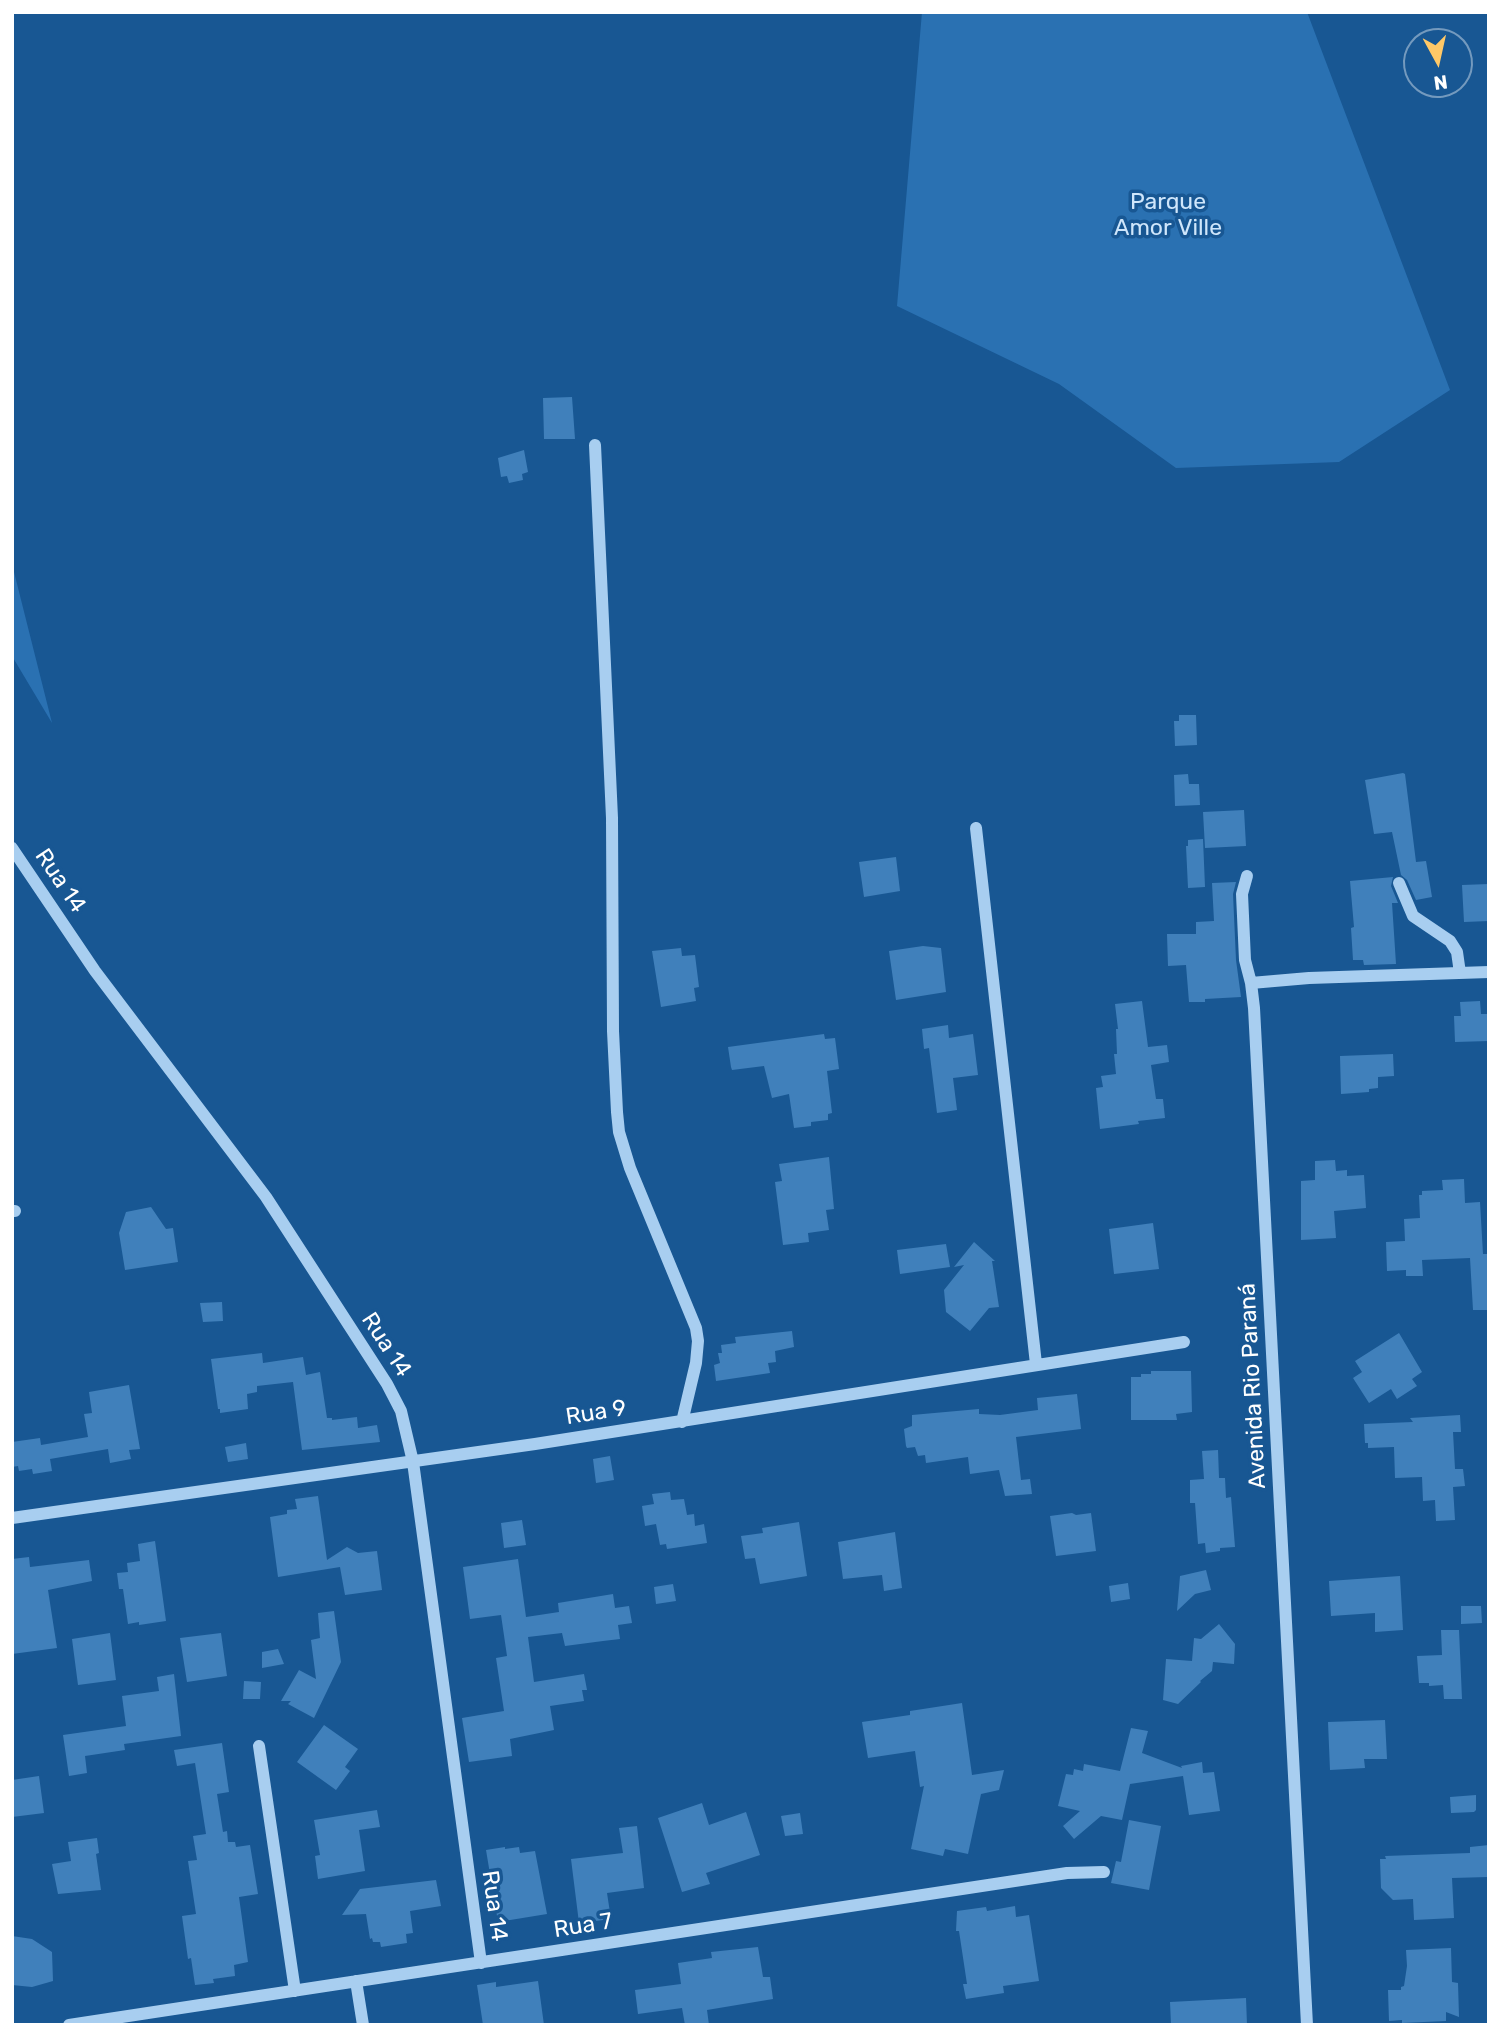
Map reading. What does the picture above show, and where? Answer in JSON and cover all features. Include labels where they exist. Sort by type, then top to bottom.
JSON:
[{"type":"street","points":[[595,444],[612,818],[613,1031],[617,1112],[619,1132],[630,1168],[695,1328],[698,1349],[682,1422]]},
{"type":"street","points":[[976,828],[1036,1364]]},
{"type":"street","name":"Rua 14","points":[[12,848],[95,971],[266,1197],[387,1384],[401,1411],[413,1462],[481,1963]]},
{"type":"street","name":"Avenida Rio Paraná","points":[[1247,876],[1242,894],[1245,960],[1251,983],[1256,1049],[1307,2025]]},
{"type":"street","points":[[1399,883],[1413,916],[1450,941],[1457,952],[1460,973]]},
{"type":"street","points":[[1251,983],[1309,978],[1489,972]]},
{"type":"street","name":"Rua 9","points":[[12,1518],[682,1422],[1184,1342]]},
{"type":"street","points":[[259,1746],[295,1991]]},
{"type":"street","name":"Rua 7","points":[[69,2025],[1067,1873],[1104,1872]]},
{"type":"street","points":[[356,1982],[363,2025]]},
{"type":"green space","name":"Parque Amor Ville","points":[[922,12],[1307,12],[1450,390],[1339,462],[1176,468],[1059,384],[897,306]]},
{"type":"green space","points":[[12,564],[52,723],[12,656]]},
{"type":"building","points":[[572,397],[575,439],[544,439],[543,398]]},
{"type":"building","points":[[524,450],[528,472],[522,474],[523,480],[509,483],[507,476],[501,477],[498,458]]},
{"type":"building","points":[[1179,715],[1196,715],[1197,745],[1175,746],[1174,721],[1179,721]]},
{"type":"building","points":[[1403,773],[1416,862],[1426,861],[1432,897],[1416,900],[1407,880],[1401,875],[1392,832],[1374,834],[1365,780]]},
{"type":"building","points":[[1188,774],[1189,784],[1199,784],[1200,805],[1175,806],[1174,775]]},
{"type":"building","points":[[1244,810],[1246,846],[1205,848],[1203,812]]},
{"type":"building","points":[[1203,839],[1205,887],[1188,888],[1186,846],[1188,840]]},
{"type":"building","points":[[896,857],[900,891],[864,897],[859,862]]},
{"type":"building","points":[[1393,877],[1391,886],[1398,903],[1392,903],[1396,964],[1364,965],[1363,960],[1353,960],[1351,928],[1354,927],[1350,881]]},
{"type":"building","points":[[1236,882],[1233,894],[1236,960],[1241,997],[1189,1002],[1186,965],[1168,966],[1167,934],[1196,934],[1196,922],[1214,921],[1212,883]]},
{"type":"building","points":[[1489,884],[1489,921],[1464,922],[1462,885]]},
{"type":"building","points":[[923,946],[941,948],[946,992],[896,1000],[889,951]]},
{"type":"building","points":[[681,948],[682,956],[695,955],[699,987],[694,988],[696,1001],[661,1007],[652,951]]},
{"type":"building","points":[[1142,1001],[1148,1047],[1167,1045],[1169,1062],[1151,1065],[1156,1099],[1163,1099],[1165,1118],[1100,1129],[1096,1088],[1103,1087],[1101,1076],[1116,1074],[1114,1054],[1117,1054],[1118,1029],[1115,1004]]},
{"type":"building","points":[[1480,1001],[1481,1014],[1489,1014],[1489,1041],[1455,1042],[1454,1016],[1461,1016],[1460,1002]]},
{"type":"building","points":[[948,1025],[949,1038],[973,1034],[978,1075],[953,1078],[957,1110],[937,1113],[929,1048],[924,1049],[922,1029]]},
{"type":"building","points":[[824,1034],[825,1039],[835,1038],[839,1069],[827,1071],[832,1113],[828,1114],[828,1120],[794,1128],[789,1094],[772,1098],[764,1066],[732,1070],[728,1047]]},
{"type":"building","points":[[1393,1054],[1394,1076],[1378,1077],[1378,1088],[1369,1089],[1369,1092],[1341,1094],[1340,1056]]},
{"type":"building","points":[[829,1157],[834,1209],[826,1210],[829,1230],[808,1233],[809,1242],[783,1245],[775,1182],[782,1181],[779,1164]]},
{"type":"building","points":[[1335,1160],[1336,1171],[1347,1170],[1347,1176],[1364,1175],[1366,1208],[1334,1211],[1336,1238],[1301,1240],[1301,1181],[1315,1180],[1315,1161]]},
{"type":"building","points":[[1464,1179],[1465,1203],[1480,1202],[1483,1254],[1489,1254],[1489,1310],[1473,1310],[1470,1258],[1422,1260],[1423,1276],[1406,1276],[1406,1270],[1387,1271],[1386,1242],[1405,1241],[1404,1219],[1420,1218],[1419,1195],[1422,1195],[1422,1191],[1443,1190],[1442,1180]]},
{"type":"building","points":[[151,1207],[166,1229],[173,1228],[178,1262],[125,1270],[119,1233],[126,1212]]},
{"type":"building","points":[[1153,1223],[1159,1269],[1114,1274],[1109,1229]]},
{"type":"building","points":[[974,1242],[995,1261],[992,1261],[999,1307],[989,1308],[970,1331],[946,1312],[944,1290],[964,1265],[954,1267]]},
{"type":"building","points":[[946,1244],[950,1267],[900,1274],[897,1250]]},
{"type":"building","points":[[222,1302],[223,1321],[203,1322],[200,1303]]},
{"type":"building","points":[[792,1331],[794,1347],[775,1351],[776,1362],[768,1363],[770,1373],[716,1381],[714,1365],[720,1363],[718,1353],[722,1353],[721,1345],[736,1343],[735,1337]]},
{"type":"building","points":[[1399,1333],[1422,1372],[1412,1379],[1417,1386],[1397,1399],[1391,1389],[1369,1403],[1353,1378],[1362,1372],[1355,1361]]},
{"type":"building","points":[[262,1353],[263,1363],[303,1357],[306,1375],[320,1372],[327,1418],[332,1420],[357,1417],[358,1428],[377,1425],[380,1442],[302,1450],[293,1382],[257,1386],[257,1392],[247,1394],[248,1409],[220,1413],[211,1359]]},
{"type":"building","points":[[1151,1371],[1191,1371],[1192,1412],[1176,1414],[1177,1420],[1131,1420],[1131,1377],[1151,1374]]},
{"type":"building","points":[[129,1385],[140,1449],[129,1450],[131,1459],[110,1463],[108,1449],[50,1459],[52,1471],[33,1474],[32,1469],[19,1471],[18,1466],[12,1467],[12,1442],[40,1438],[41,1445],[88,1437],[84,1414],[92,1413],[89,1392]]},
{"type":"building","points":[[1077,1394],[1081,1429],[1016,1437],[1021,1480],[1030,1479],[1032,1494],[1005,1496],[999,1470],[970,1474],[968,1457],[926,1463],[925,1455],[918,1456],[915,1447],[906,1446],[904,1429],[912,1426],[912,1415],[979,1409],[979,1414],[1000,1415],[1038,1410],[1037,1398]]},
{"type":"building","points":[[1460,1415],[1461,1432],[1453,1432],[1455,1469],[1463,1469],[1465,1486],[1453,1487],[1455,1520],[1436,1521],[1435,1500],[1423,1501],[1422,1477],[1395,1478],[1394,1447],[1368,1448],[1368,1443],[1365,1443],[1364,1424],[1413,1422],[1410,1418]]},
{"type":"building","points":[[246,1443],[248,1459],[228,1462],[225,1447]]},
{"type":"building","points":[[1218,1450],[1219,1478],[1225,1478],[1226,1498],[1231,1497],[1235,1547],[1206,1553],[1205,1543],[1198,1544],[1195,1503],[1190,1503],[1190,1480],[1204,1479],[1202,1451]]},
{"type":"building","points":[[610,1456],[614,1480],[596,1483],[593,1459]]},
{"type":"building","points":[[670,1492],[671,1500],[684,1499],[687,1515],[694,1514],[695,1526],[704,1524],[707,1543],[667,1549],[666,1544],[660,1545],[656,1524],[645,1526],[642,1506],[654,1504],[652,1494]]},
{"type":"building","points":[[318,1496],[327,1560],[347,1547],[358,1553],[377,1551],[382,1590],[345,1595],[340,1567],[278,1577],[270,1517],[297,1509],[295,1499]]},
{"type":"building","points":[[1091,1513],[1096,1551],[1056,1556],[1050,1516]]},
{"type":"building","points":[[522,1520],[526,1545],[504,1548],[501,1523]]},
{"type":"building","points":[[799,1522],[807,1576],[760,1584],[755,1558],[745,1559],[741,1536],[763,1533],[762,1528]]},
{"type":"building","points":[[895,1532],[902,1588],[884,1591],[882,1575],[843,1579],[838,1542]]},
{"type":"building","points":[[155,1541],[166,1621],[128,1624],[123,1589],[119,1589],[117,1573],[128,1572],[127,1563],[140,1561],[138,1544]]},
{"type":"building","points":[[29,1557],[30,1567],[89,1560],[92,1581],[48,1590],[57,1648],[12,1654],[12,1559]]},
{"type":"building","points":[[518,1559],[526,1617],[559,1612],[558,1603],[613,1594],[615,1608],[629,1606],[632,1623],[618,1625],[620,1639],[565,1646],[562,1633],[528,1637],[534,1682],[584,1674],[587,1690],[582,1690],[584,1701],[550,1706],[554,1730],[510,1739],[512,1756],[469,1762],[462,1718],[504,1711],[496,1658],[507,1656],[501,1615],[470,1619],[463,1567]]},
{"type":"building","points":[[1206,1570],[1211,1590],[1195,1594],[1177,1611],[1180,1576]]},
{"type":"building","points":[[1400,1576],[1403,1630],[1375,1632],[1375,1613],[1331,1616],[1329,1581]]},
{"type":"building","points":[[1128,1583],[1130,1599],[1111,1602],[1109,1586]]},
{"type":"building","points":[[673,1584],[676,1601],[656,1604],[654,1587]]},
{"type":"building","points":[[1461,1606],[1481,1606],[1482,1623],[1461,1624]]},
{"type":"building","points":[[334,1611],[341,1662],[314,1718],[288,1704],[291,1701],[281,1701],[299,1670],[316,1679],[311,1640],[320,1638],[318,1613]]},
{"type":"building","points":[[1219,1624],[1235,1644],[1234,1664],[1213,1662],[1212,1671],[1178,1704],[1163,1700],[1166,1659],[1192,1661],[1194,1638],[1201,1639]]},
{"type":"building","points":[[1441,1630],[1459,1630],[1462,1699],[1444,1699],[1443,1685],[1429,1686],[1429,1683],[1419,1683],[1417,1656],[1442,1655]]},
{"type":"building","points":[[110,1633],[116,1680],[78,1685],[72,1639]]},
{"type":"building","points":[[221,1633],[227,1676],[187,1682],[180,1638]]},
{"type":"building","points":[[278,1649],[284,1664],[262,1668],[262,1652]]},
{"type":"building","points":[[174,1674],[181,1736],[124,1744],[125,1750],[85,1756],[87,1773],[69,1776],[63,1735],[126,1726],[122,1696],[159,1691],[157,1677]]},
{"type":"building","points":[[244,1681],[261,1682],[260,1699],[243,1699]]},
{"type":"building","points":[[962,1703],[972,1775],[1004,1770],[999,1790],[981,1794],[968,1854],[945,1849],[943,1856],[911,1849],[924,1786],[920,1787],[915,1751],[868,1758],[862,1722]]},
{"type":"building","points":[[1385,1720],[1387,1759],[1364,1759],[1365,1768],[1330,1770],[1328,1722]]},
{"type":"building","points":[[324,1725],[358,1749],[345,1767],[350,1771],[336,1790],[297,1762]]},
{"type":"building","points":[[1131,1728],[1148,1731],[1142,1753],[1182,1768],[1181,1766],[1202,1762],[1203,1773],[1214,1772],[1220,1811],[1189,1815],[1183,1776],[1130,1784],[1122,1820],[1101,1816],[1074,1839],[1063,1826],[1080,1811],[1058,1806],[1066,1774],[1073,1775],[1074,1769],[1083,1771],[1084,1764],[1120,1771]]},
{"type":"building","points":[[222,1743],[229,1792],[217,1794],[223,1832],[227,1831],[228,1842],[235,1842],[236,1847],[250,1845],[258,1894],[239,1897],[248,1962],[234,1965],[235,1976],[213,1979],[214,1983],[195,1985],[182,1916],[196,1914],[188,1861],[197,1860],[193,1836],[206,1834],[195,1763],[177,1766],[174,1750]]},
{"type":"building","points":[[39,1776],[44,1813],[12,1817],[12,1780]]},
{"type":"building","points":[[1476,1795],[1474,1812],[1451,1813],[1450,1797]]},
{"type":"building","points":[[702,1803],[709,1825],[746,1812],[760,1855],[706,1873],[710,1884],[682,1892],[658,1818]]},
{"type":"building","points":[[377,1810],[380,1827],[359,1830],[365,1871],[318,1879],[315,1856],[320,1855],[314,1820]]},
{"type":"building","points":[[800,1813],[803,1834],[785,1836],[781,1816]]},
{"type":"building","points":[[1129,1820],[1161,1826],[1149,1890],[1111,1883],[1116,1861],[1121,1862]]},
{"type":"building","points":[[637,1826],[644,1888],[607,1893],[611,1919],[579,1923],[571,1859],[623,1853],[619,1828]]},
{"type":"building","points":[[97,1838],[99,1853],[96,1854],[101,1890],[58,1894],[52,1864],[71,1861],[68,1842]]},
{"type":"building","points":[[1489,1845],[1488,1877],[1452,1878],[1454,1918],[1414,1920],[1413,1899],[1393,1900],[1381,1888],[1380,1859],[1386,1859],[1385,1856],[1470,1853],[1470,1847]]},
{"type":"building","points":[[519,1847],[520,1853],[535,1851],[547,1914],[498,1922],[486,1850]]},
{"type":"building","points":[[436,1880],[441,1906],[410,1911],[413,1933],[406,1934],[407,1943],[381,1947],[380,1942],[370,1939],[366,1914],[342,1915],[360,1889]]},
{"type":"building","points":[[1015,1906],[1016,1917],[1029,1915],[1039,1981],[1003,1986],[1004,1993],[966,1999],[963,1984],[967,1984],[959,1931],[956,1931],[957,1911],[986,1907],[987,1911]]},
{"type":"building","points":[[12,1936],[32,1939],[52,1952],[53,1981],[32,1987],[12,1985]]},
{"type":"building","points":[[758,1947],[763,1977],[770,1977],[773,1999],[707,2010],[709,2025],[685,2025],[682,2008],[638,2014],[635,1990],[681,1984],[678,1963],[712,1958],[711,1952]]},
{"type":"building","points":[[1451,1948],[1452,1982],[1458,1983],[1459,2017],[1446,2012],[1446,2021],[1389,2021],[1388,1990],[1401,1990],[1404,1986],[1406,1950]]},
{"type":"building","points":[[538,1981],[544,2025],[483,2025],[477,1985],[496,1982],[496,1987]]},
{"type":"building","points":[[1246,1998],[1247,2025],[1171,2025],[1170,2002]]}]
